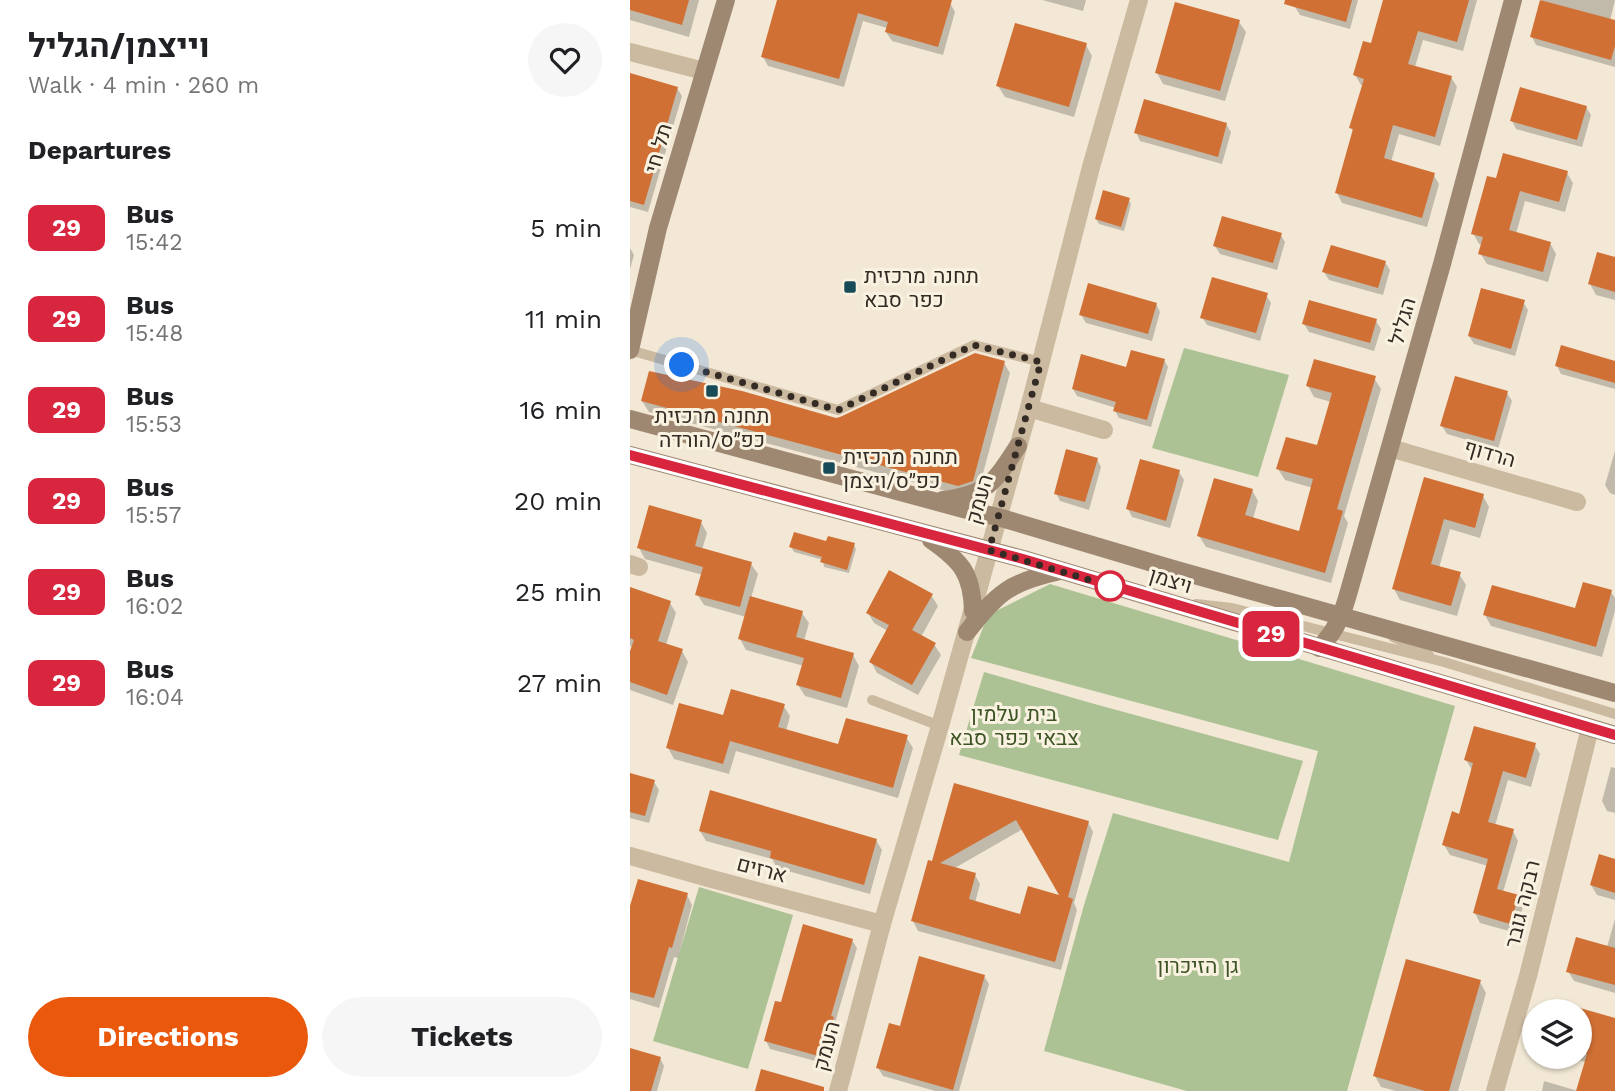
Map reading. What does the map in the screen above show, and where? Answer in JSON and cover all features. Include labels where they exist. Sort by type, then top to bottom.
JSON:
[{"type":"main road","name":"תל חי","points":[[630,350],[658,228],[726,0]]},
{"type":"main road","name":"הגליל","points":[[1319,648],[1332,634],[1341,616],[1442,264],[1513,0]]},
{"type":"main road","name":"ויצמן","points":[[630,419],[998,517],[1615,693]]},
{"type":"main road","points":[[933,501],[960,498],[976,493],[992,483],[1018,446]]},
{"type":"main road","name":"ויצמן","points":[[630,455],[989,550],[1615,735]]},
{"type":"main road","points":[[630,469],[650,464],[665,464]]},
{"type":"main road","points":[[922,533],[945,550],[970,580],[973,611]]},
{"type":"main road","points":[[967,632],[1002,593],[1020,582],[1061,571]]},
{"type":"street","name":"העמק","points":[[838,1091],[882,924],[973,611],[1091,167],[1139,0]]},
{"type":"street","points":[[630,52],[704,71]]},
{"type":"street","points":[[1029,408],[1104,430]]},
{"type":"street","name":"הרדוף","points":[[1390,448],[1577,502]]},
{"type":"street","name":"רבקה גובר","points":[[1495,1091],[1528,976],[1590,728]]},
{"type":"street","name":"ארזים","points":[[630,856],[882,924]]},
{"type":"lane","points":[[630,350],[838,410],[974,345],[1041,362]]},
{"type":"lane","points":[[1155,599],[1232,608],[1444,662],[1615,714]]},
{"type":"lane","points":[[1341,616],[1444,662]]},
{"type":"lane","points":[[872,700],[940,726]]},
{"type":"green space","points":[[1184,348],[1289,375],[1258,477],[1152,448]]},
{"type":"green space","name":"גן הזיכרון","points":[[1050,584],[1455,706],[1347,1091],[1187,1091],[1044,1051],[1084,905],[1113,813],[1289,862],[1318,751],[971,658],[988,615]]},
{"type":"green space","name":"בית עלמין צבאי כפר סבא","points":[[984,672],[1303,761],[1278,840],[959,755]]},
{"type":"green space","points":[[699,887],[793,915],[748,1069],[653,1041]]},
{"type":"building","points":[[630,0],[689,0],[682,25],[630,10]]},
{"type":"building","points":[[777,0],[952,0],[938,47],[885,32],[888,22],[858,13],[839,79],[761,57]]},
{"type":"building","points":[[1285,0],[1352,0],[1346,22],[1284,4]]},
{"type":"building","points":[[1383,0],[1469,0],[1457,42],[1418,31],[1408,64],[1452,76],[1435,137],[1393,125],[1384,158],[1435,173],[1422,218],[1335,193],[1353,129],[1349,128],[1364,79],[1353,75],[1363,41],[1371,43]]},
{"type":"building","points":[[1540,0],[1615,20],[1615,46],[1611,60],[1530,37]]},
{"type":"building","points":[[1175,2],[1240,20],[1220,91],[1155,73]]},
{"type":"building","points":[[1015,23],[1087,43],[1069,107],[996,86]]},
{"type":"building","points":[[630,73],[678,87],[644,205],[630,201]]},
{"type":"building","points":[[1520,87],[1587,106],[1577,140],[1510,121]]},
{"type":"building","points":[[1144,99],[1227,123],[1218,157],[1134,133]]},
{"type":"building","points":[[1503,153],[1568,171],[1559,202],[1520,191],[1509,230],[1551,242],[1543,272],[1478,254],[1483,237],[1471,234],[1487,176],[1496,178]]},
{"type":"building","points":[[1103,190],[1130,198],[1121,227],[1095,219]]},
{"type":"building","points":[[1222,216],[1282,233],[1273,263],[1213,246]]},
{"type":"building","points":[[1331,245],[1386,261],[1378,288],[1322,272]]},
{"type":"building","points":[[1597,252],[1615,257],[1615,292],[1588,284]]},
{"type":"building","points":[[1212,277],[1268,293],[1256,333],[1200,318]]},
{"type":"building","points":[[1088,283],[1157,303],[1148,334],[1079,315]]},
{"type":"building","points":[[1481,288],[1525,300],[1511,349],[1468,336]]},
{"type":"building","points":[[1309,300],[1377,319],[1370,343],[1302,324]]},
{"type":"building","points":[[1561,345],[1615,361],[1615,383],[1555,366]]},
{"type":"building","points":[[1131,350],[1165,359],[1147,420],[1113,411],[1116,402],[1072,389],[1081,354],[1126,367]]},
{"type":"building","points":[[975,353],[1005,361],[973,481],[958,486],[641,401],[649,371],[742,391],[836,418]]},
{"type":"building","points":[[1314,359],[1376,376],[1337,509],[1343,511],[1325,573],[1197,536],[1214,478],[1253,489],[1245,515],[1299,531],[1313,479],[1276,469],[1286,437],[1317,445],[1332,393],[1306,386]]},
{"type":"building","points":[[1455,376],[1508,391],[1494,441],[1440,426]]},
{"type":"building","points":[[1066,449],[1098,458],[1085,502],[1054,494]]},
{"type":"building","points":[[1140,459],[1180,470],[1166,521],[1126,509]]},
{"type":"building","points":[[1424,477],[1484,494],[1475,528],[1444,519],[1431,564],[1461,572],[1451,606],[1392,589]]},
{"type":"building","points":[[649,505],[702,520],[695,546],[752,562],[740,607],[695,595],[703,567],[637,548]]},
{"type":"building","points":[[794,532],[826,541],[828,536],[855,543],[847,570],[820,562],[822,557],[789,547]]},
{"type":"building","points":[[889,570],[933,594],[912,630],[936,643],[912,685],[869,662],[889,625],[866,613]]},
{"type":"building","points":[[1583,582],[1612,590],[1596,647],[1483,615],[1492,585],[1575,608]]},
{"type":"building","points":[[630,587],[671,601],[658,641],[683,649],[667,695],[630,682],[630,651],[634,640],[630,638]]},
{"type":"building","points":[[750,596],[803,611],[796,637],[854,653],[841,698],[796,685],[804,658],[738,639]]},
{"type":"building","points":[[731,689],[785,704],[778,727],[838,744],[846,718],[908,735],[893,788],[730,741],[723,764],[666,748],[679,703],[723,715]]},
{"type":"building","points":[[1474,726],[1536,743],[1526,778],[1503,771],[1488,822],[1514,829],[1497,889],[1519,895],[1510,924],[1473,913],[1488,859],[1442,845],[1452,811],[1459,814],[1473,763],[1464,760]]},
{"type":"building","points":[[630,773],[655,780],[645,816],[630,812]]},
{"type":"building","points":[[954,783],[1089,821],[1068,897],[1073,899],[1055,962],[911,921],[928,860],[932,861]],"holes":[[[1016,820],[1059,895],[1028,886],[1020,914],[969,899],[976,873],[940,863]]]},
{"type":"building","points":[[710,790],[877,839],[864,885],[770,858],[771,851],[699,831]]},
{"type":"building","points":[[1599,854],[1615,859],[1615,893],[1590,885]]},
{"type":"building","points":[[638,879],[688,893],[654,998],[630,992],[630,906]]},
{"type":"building","points":[[803,924],[853,939],[822,1057],[764,1041],[775,1001],[781,1002]]},
{"type":"building","points":[[1576,937],[1615,948],[1615,985],[1566,972]]},
{"type":"building","points":[[919,956],[985,975],[953,1090],[876,1068],[889,1023],[900,1026]]},
{"type":"building","points":[[1406,959],[1481,980],[1449,1091],[1425,1091],[1373,1076]]},
{"type":"building","points":[[1592,1011],[1615,1018],[1615,1091],[1576,1091],[1583,1069],[1592,1069]]},
{"type":"building","points":[[630,1048],[661,1057],[651,1091],[630,1091]]},
{"type":"building","points":[[761,1069],[824,1087],[824,1091],[755,1091]]},
{"type":"bus line","name":"29","points":[[630,455],[1023,559],[1615,735]]},
{"type":"place","name":"תחנה מרכזית כפר סבא","points":[[850,287]]},
{"type":"place","name":"תחנה מרכזית כפ״ס/הורדה","points":[[712,391]]},
{"type":"place","name":"תחנה מרכזית כפ״ס/ויצמן","points":[[829,468]]},
{"type":"route","points":[[682,365],[838,410],[974,345],[1041,362],[989,550],[1110,586]]}]
